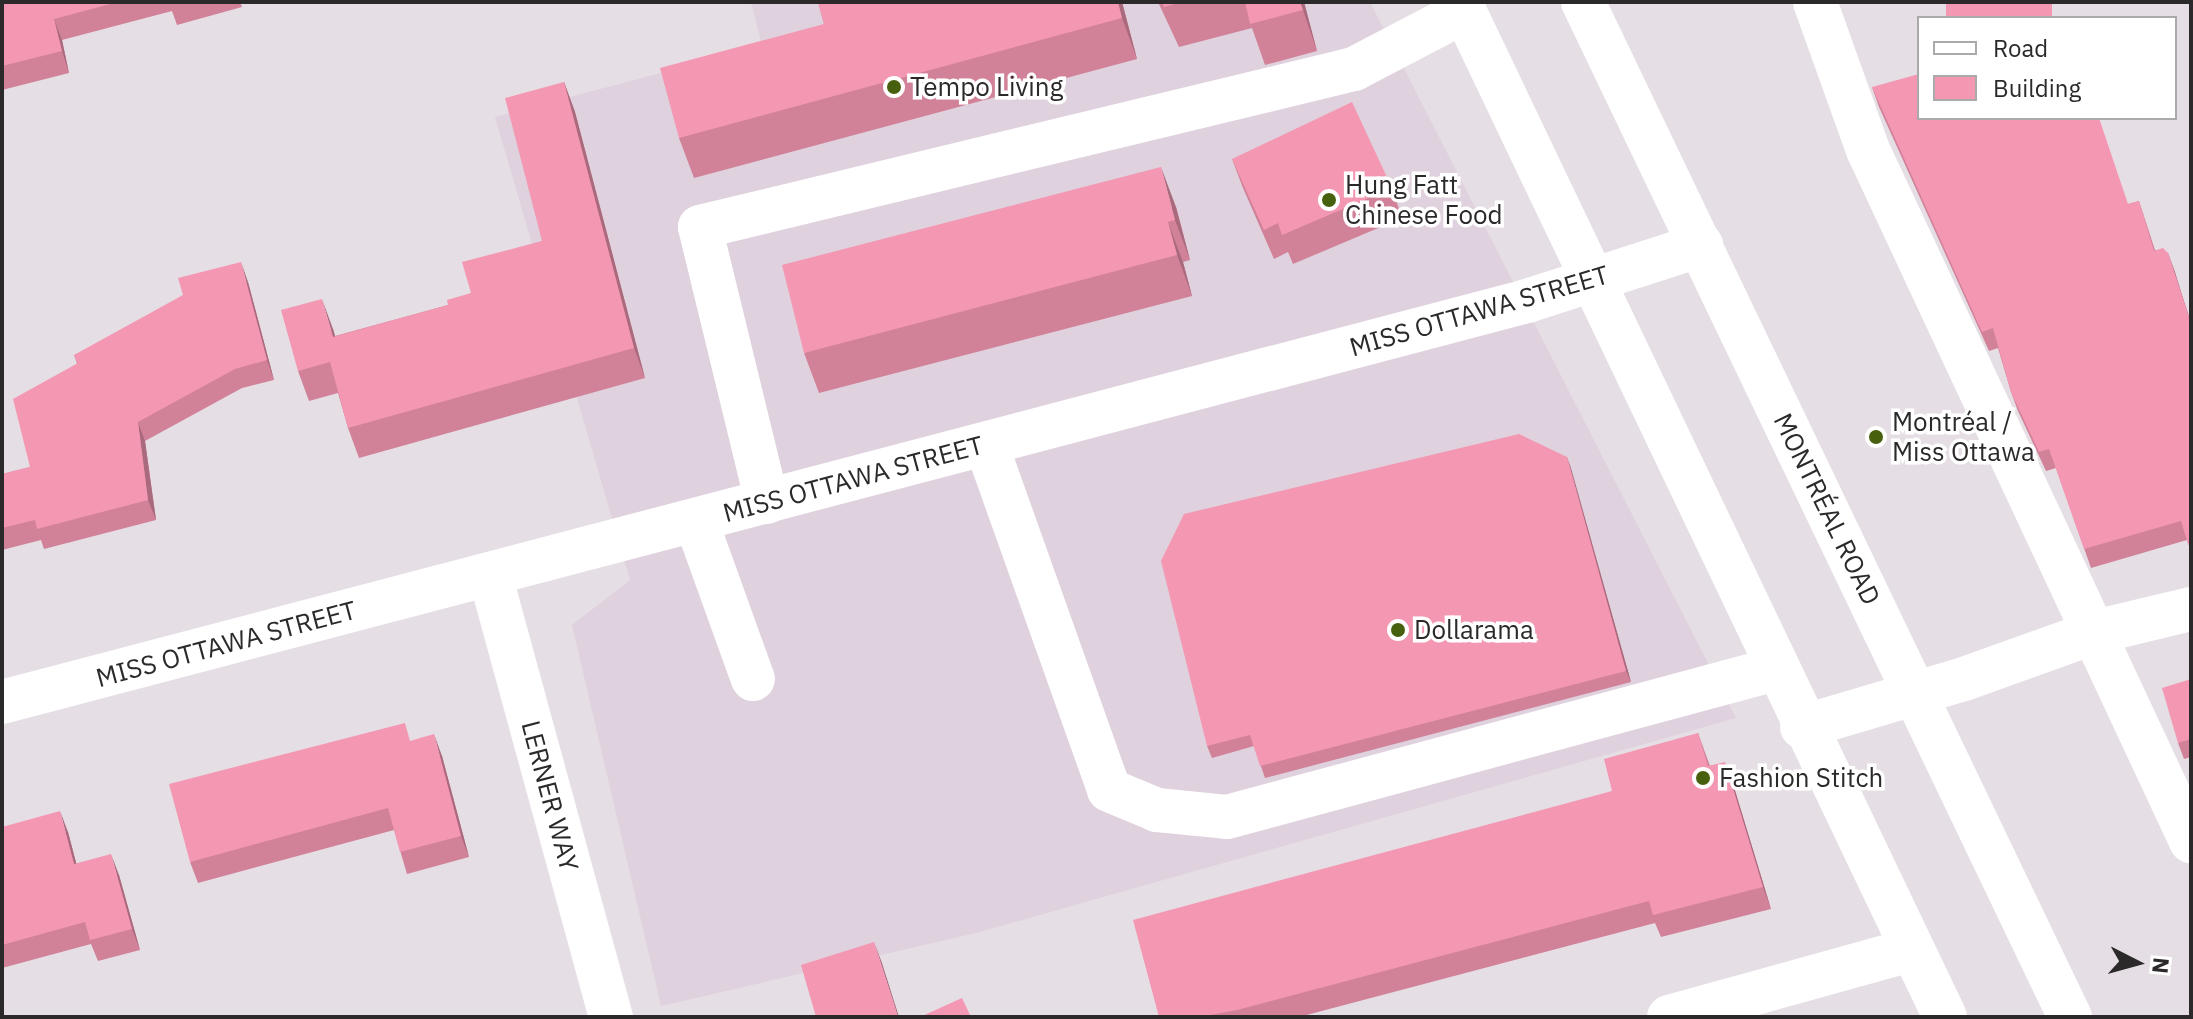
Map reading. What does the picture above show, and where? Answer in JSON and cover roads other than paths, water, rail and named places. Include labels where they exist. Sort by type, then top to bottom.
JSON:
[{"type":"street","name":"MONTRÉAL ROAD","points":[[1583,2],[2070,1017]]},
{"type":"street","points":[[1815,2],[1868,150],[2191,841]]},
{"type":"street","points":[[767,502],[700,227],[1354,69],[1463,7],[1596,279],[1802,727],[1945,1017]]},
{"type":"street","name":"MISS OTTAWA STREET","points":[[2,702],[986,444],[1596,279],[1701,245]]},
{"type":"street","points":[[986,444],[1109,790],[1157,810],[1227,817],[1775,669]]},
{"type":"street","points":[[696,521],[753,679]]},
{"type":"street","name":"LERNER WAY","points":[[490,575],[611,1017]]},
{"type":"street","points":[[1802,727],[2095,632],[2191,609]]},
{"type":"street","points":[[1669,1017],[1911,950]]},
{"type":"place","name":"Tempo Living","points":[[894,87]]},
{"type":"place","name":"Hung Fatt Chinese Food","points":[[1329,200]]},
{"type":"place","name":"Montréal / Miss Ottawa","points":[[1876,437]]},
{"type":"place","name":"Dollarama","points":[[1398,630]]},
{"type":"place","name":"Fashion Stitch","points":[[1703,778]]}]
